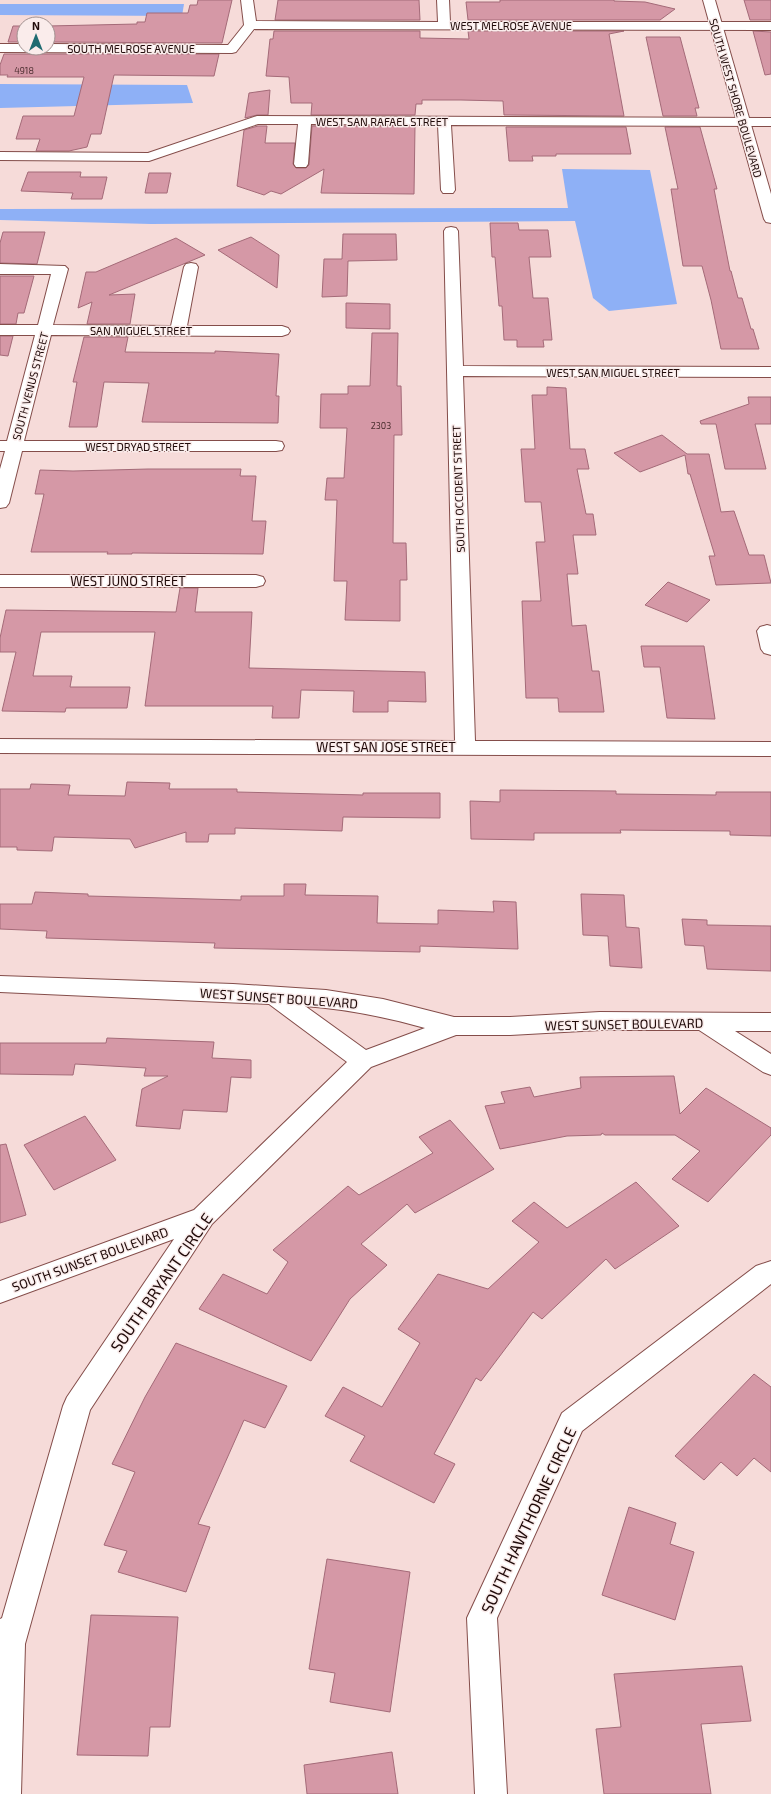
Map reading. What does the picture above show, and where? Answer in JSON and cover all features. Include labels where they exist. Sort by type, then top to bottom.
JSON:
[{"type":"street","points":[[248,0],[250,25]]},
{"type":"street","points":[[443,0],[444,25]]},
{"type":"street","name":"SOUTH WEST SHORE BOULEVARD","points":[[709,0],[742,122],[771,219]]},
{"type":"street","name":"WEST MELROSE AVENUE","points":[[250,25],[771,26]]},
{"type":"street","name":"SOUTH MELROSE AVENUE","points":[[0,48],[232,49],[250,25]]},
{"type":"street","name":"WEST SAN RAFAEL STREET","points":[[0,156],[149,157],[257,120],[771,122]]},
{"type":"street","points":[[301,164],[305,120]]},
{"type":"street","points":[[444,121],[448,190]]},
{"type":"street","name":"SOUTH OCCIDENT STREET","points":[[451,232],[465,747]]},
{"type":"street","points":[[178,331],[191,267]]},
{"type":"street","name":"SOUTH VENUS STREET","points":[[0,269],[60,269],[45,330],[7,446],[0,503]]},
{"type":"street","name":"SAN MIGUEL STREET","points":[[0,330],[282,331]]},
{"type":"street","name":"WEST SAN MIGUEL STREET","points":[[454,371],[771,372]]},
{"type":"street","name":"WEST DRYAD STREET","points":[[7,446],[276,446]]},
{"type":"street","name":"WEST JUNO STREET","points":[[0,581],[256,581]]},
{"type":"street","name":"WEST SAN JOSE STREET","points":[[0,746],[771,749]]},
{"type":"street","name":"WEST SUNSET BOULEVARD","points":[[0,984],[275,996],[326,1000],[383,1008],[454,1026],[510,1026],[600,1021],[706,1023],[771,1022]]},
{"type":"street","points":[[275,996],[363,1061]]},
{"type":"street","points":[[706,1023],[771,1066]]},
{"type":"street","name":"SOUTH BRYANT CIRCLE","points":[[5,1794],[5,1636],[77,1406],[203,1217],[363,1061],[454,1026]]},
{"type":"street","name":"SOUTH SUNSET BOULEVARD","points":[[0,1292],[64,1270],[203,1217]]},
{"type":"street","name":"SOUTH HAWTHORNE CIRCLE","points":[[491,1794],[482,1618],[572,1422],[765,1274],[771,1272]]},
{"type":"water","points":[[0,4],[184,4],[182,16],[0,15]]},
{"type":"water","points":[[0,84],[187,85],[193,103],[0,108]]},
{"type":"water","points":[[562,169],[650,170],[677,304],[609,311],[593,298],[575,221],[151,224],[0,220],[0,209],[568,208]]},
{"type":"building","points":[[198,0],[232,0],[222,43],[56,42],[56,26],[137,24],[137,22],[145,22],[147,13],[188,13],[190,5],[197,5]]},
{"type":"building","points":[[278,0],[419,0],[420,20],[275,20]]},
{"type":"building","points":[[500,0],[614,0],[645,2],[675,9],[660,20],[468,20],[466,2],[500,2]]},
{"type":"building","points":[[744,0],[771,0],[771,20],[750,20]]},
{"type":"building","points":[[13,26],[16,26],[16,42],[8,42]]},
{"type":"building","points":[[274,31],[420,31],[420,38],[469,39],[468,31],[624,31],[609,34],[624,116],[504,115],[503,101],[461,100],[422,100],[422,104],[416,104],[415,115],[311,115],[312,103],[291,103],[289,77],[266,76],[270,39],[273,39]]},
{"type":"building","points":[[753,31],[771,32],[771,74],[765,75]]},
{"type":"building","points":[[646,37],[680,37],[699,108],[695,108],[697,116],[663,116]]},
{"type":"building","points":[[4,54],[16,54],[16,56],[56,56],[56,54],[219,54],[214,76],[114,75],[101,134],[91,134],[87,147],[69,151],[36,151],[40,139],[16,139],[23,116],[74,116],[84,77],[7,77],[8,75],[0,75],[0,65]]},
{"type":"building","points":[[270,90],[268,115],[257,115],[245,118],[249,93]]},
{"type":"building","points":[[258,126],[267,126],[265,143],[295,143],[293,164],[296,168],[306,168],[309,165],[312,126],[415,126],[414,194],[321,193],[324,169],[281,194],[271,191],[264,195],[237,186],[244,130]]},
{"type":"building","points":[[506,127],[626,127],[631,154],[556,154],[556,156],[532,156],[533,161],[509,161]]},
{"type":"building","points":[[665,127],[700,127],[717,189],[714,189],[730,271],[738,298],[742,298],[751,329],[753,329],[759,349],[721,349],[702,266],[683,266],[671,189],[678,189]]},
{"type":"building","points":[[28,172],[81,172],[80,177],[107,177],[102,199],[71,199],[73,193],[21,191]]},
{"type":"building","points":[[149,173],[171,173],[167,193],[145,193]]},
{"type":"building","points":[[490,223],[518,223],[519,230],[548,230],[551,257],[529,257],[533,298],[548,298],[552,340],[543,340],[544,347],[517,347],[517,340],[504,340],[502,306],[499,306],[495,257],[492,257]]},
{"type":"building","points":[[3,232],[45,232],[37,264],[0,263],[0,243]]},
{"type":"building","points":[[343,234],[396,234],[397,260],[348,261],[347,296],[322,297],[324,259],[342,259]]},
{"type":"building","points":[[251,237],[279,255],[277,288],[218,250]]},
{"type":"building","points":[[176,238],[205,255],[109,295],[135,294],[130,324],[87,324],[92,302],[78,308],[86,272],[96,272]]},
{"type":"building","points":[[0,276],[34,276],[24,313],[18,313],[16,324],[0,324]]},
{"type":"building","points":[[346,303],[390,304],[390,329],[346,328]]},
{"type":"building","points":[[372,333],[398,333],[397,386],[401,386],[402,435],[394,435],[393,543],[406,543],[407,580],[400,580],[400,621],[345,620],[347,581],[334,581],[337,500],[325,500],[327,478],[344,478],[347,428],[320,428],[321,394],[348,394],[348,386],[370,386]]},
{"type":"building","points":[[0,336],[13,336],[8,356],[0,355]]},
{"type":"building","points":[[84,337],[128,337],[125,352],[215,353],[215,351],[279,354],[276,396],[279,396],[278,423],[142,422],[149,383],[104,382],[97,427],[69,427],[77,382],[73,382]]},
{"type":"building","points":[[547,387],[566,388],[570,449],[585,449],[589,469],[577,469],[586,514],[593,514],[596,535],[573,535],[578,574],[567,574],[572,626],[586,625],[592,671],[599,671],[604,712],[559,712],[558,698],[526,698],[522,601],[541,601],[536,542],[545,542],[541,502],[525,502],[521,449],[535,449],[532,395],[547,395]]},
{"type":"building","points":[[748,397],[771,397],[771,424],[755,424],[766,469],[725,469],[716,424],[701,424],[700,421],[749,404]]},
{"type":"building","points":[[662,435],[687,454],[709,454],[721,512],[734,511],[749,555],[764,555],[771,583],[716,585],[709,556],[715,556],[690,474],[688,474],[685,455],[640,472],[614,453]]},
{"type":"building","points":[[241,469],[240,476],[256,476],[252,521],[266,521],[263,554],[107,554],[108,552],[31,552],[44,494],[35,494],[40,470],[73,471]]},
{"type":"building","points":[[668,582],[710,600],[687,622],[645,605]]},
{"type":"building","points":[[180,588],[198,588],[195,612],[252,612],[249,668],[425,672],[426,702],[388,701],[388,712],[353,712],[354,691],[301,690],[299,718],[272,718],[273,706],[145,706],[155,632],[41,632],[33,676],[72,676],[70,687],[130,687],[127,708],[66,708],[65,712],[2,711],[16,652],[0,652],[0,638],[6,610],[176,612]]},
{"type":"building","points":[[641,646],[704,646],[715,719],[667,718],[660,667],[644,667]]},
{"type":"building","points":[[127,782],[170,783],[169,789],[237,789],[237,792],[363,795],[363,793],[440,793],[440,818],[343,817],[342,831],[235,828],[235,834],[209,834],[208,842],[186,842],[186,832],[135,848],[130,839],[54,837],[52,851],[17,850],[17,847],[0,847],[0,789],[30,789],[31,784],[70,785],[68,795],[125,796]]},
{"type":"building","points":[[500,790],[616,791],[616,794],[716,795],[716,792],[771,792],[771,836],[730,835],[730,831],[620,830],[621,833],[534,833],[534,840],[471,839],[470,801],[500,802]]},
{"type":"building","points":[[284,884],[306,884],[305,895],[378,896],[377,923],[438,924],[438,910],[494,912],[493,901],[516,902],[518,949],[420,946],[420,952],[214,948],[215,943],[46,938],[47,931],[0,929],[0,904],[32,904],[35,892],[88,894],[88,896],[241,900],[241,896],[284,896]]},
{"type":"building","points":[[581,894],[624,895],[626,927],[639,928],[642,968],[610,966],[608,936],[583,935]]},
{"type":"building","points":[[682,919],[707,920],[707,925],[771,926],[771,971],[707,969],[704,946],[685,945]]},
{"type":"building","points":[[107,1038],[214,1042],[212,1058],[251,1060],[251,1078],[231,1077],[227,1112],[183,1110],[180,1129],[136,1126],[142,1089],[168,1076],[144,1076],[146,1068],[75,1064],[73,1075],[0,1074],[0,1043],[106,1043]]},
{"type":"building","points":[[674,1076],[680,1114],[706,1088],[771,1128],[771,1135],[708,1202],[672,1179],[700,1151],[675,1135],[605,1135],[602,1133],[601,1135],[567,1136],[500,1149],[485,1106],[505,1103],[501,1092],[530,1087],[534,1097],[581,1088],[580,1077]]},
{"type":"building","points":[[85,1116],[116,1160],[54,1190],[24,1145]]},
{"type":"building","points":[[450,1120],[494,1169],[415,1213],[407,1204],[361,1244],[387,1265],[350,1299],[311,1361],[199,1309],[223,1274],[267,1294],[288,1262],[273,1250],[348,1186],[359,1195],[433,1153],[419,1137]]},
{"type":"building","points":[[6,1144],[26,1215],[0,1223],[0,1145]]},
{"type":"building","points":[[636,1182],[679,1226],[615,1269],[606,1259],[542,1319],[533,1312],[481,1381],[476,1378],[434,1454],[455,1464],[434,1503],[350,1461],[365,1436],[325,1416],[343,1387],[382,1407],[420,1343],[398,1329],[438,1274],[488,1289],[539,1242],[512,1221],[534,1202],[567,1228]]},
{"type":"building","points":[[176,1343],[287,1386],[265,1428],[244,1420],[198,1524],[210,1527],[186,1592],[118,1572],[127,1551],[104,1545],[135,1472],[112,1464],[145,1397]]},
{"type":"building","points":[[754,1374],[771,1387],[771,1472],[754,1458],[737,1476],[721,1462],[704,1480],[675,1456]]},
{"type":"building","points":[[629,1507],[676,1523],[670,1544],[694,1552],[675,1620],[602,1595]]},
{"type":"building","points":[[327,1559],[410,1572],[390,1712],[330,1702],[335,1673],[309,1669]]},
{"type":"building","points":[[91,1615],[178,1617],[170,1727],[150,1727],[148,1756],[77,1755]]},
{"type":"building","points":[[742,1666],[751,1721],[701,1724],[711,1794],[604,1794],[596,1729],[621,1727],[614,1674]]},
{"type":"building","points":[[392,1752],[398,1794],[307,1794],[304,1765]]}]
